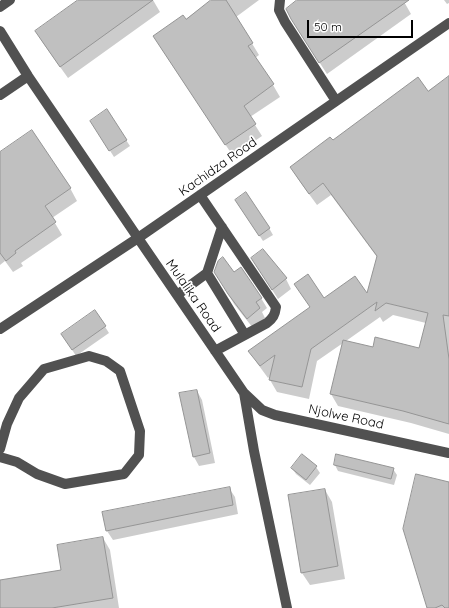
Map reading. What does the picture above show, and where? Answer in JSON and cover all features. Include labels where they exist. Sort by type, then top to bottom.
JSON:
[{"type":"street","points":[[0,7],[10,0]]},
{"type":"street","points":[[280,0],[279,10],[285,22],[336,101]]},
{"type":"street","name":"Kachidza Road","points":[[0,329],[138,238],[449,23]]},
{"type":"street","name":"Mulalika Road","points":[[0,31],[28,76],[244,393],[254,451],[287,608]]},
{"type":"street","points":[[0,95],[28,76]]},
{"type":"street","points":[[200,195],[276,307],[276,312],[273,318],[267,323],[215,351]]},
{"type":"street","points":[[177,295],[207,273],[222,227]]},
{"type":"street","points":[[207,273],[246,335]]},
{"type":"street","points":[[0,449],[7,424],[19,398],[44,369],[89,356],[106,361],[120,371],[140,431],[139,455],[124,474],[65,484],[37,474],[17,462],[0,457]]},
{"type":"street","name":"Njolwe Road","points":[[244,393],[262,410],[275,415],[449,453]]},
{"type":"building","points":[[78,0],[153,0],[60,67],[35,31]]},
{"type":"building","points":[[211,0],[226,0],[253,43],[248,46],[274,84],[244,106],[256,124],[225,145],[153,36],[183,15],[186,19]]},
{"type":"building","points":[[297,0],[409,0],[319,63],[286,9]]},
{"type":"building","points":[[449,76],[449,316],[443,315],[449,359],[449,424],[403,411],[330,394],[343,340],[373,347],[375,337],[419,348],[428,313],[386,303],[375,311],[377,302],[311,349],[302,387],[269,380],[275,355],[260,366],[248,351],[310,307],[294,284],[308,274],[324,298],[355,276],[367,293],[377,256],[323,183],[309,194],[290,167],[330,137],[333,140],[418,77],[428,91]]},
{"type":"building","points":[[107,109],[127,140],[109,151],[90,121]]},
{"type":"building","points":[[32,130],[71,188],[45,206],[56,222],[15,251],[16,253],[6,261],[0,253],[0,152]]},
{"type":"building","points":[[246,192],[270,228],[259,236],[235,200]]},
{"type":"building","points":[[263,249],[287,278],[272,290],[251,258]]},
{"type":"building","points":[[223,257],[234,272],[241,267],[262,298],[256,302],[260,308],[247,319],[214,272],[218,261]]},
{"type":"building","points":[[95,310],[106,326],[72,350],[61,334]]},
{"type":"building","points":[[197,390],[210,453],[193,457],[179,393]]},
{"type":"building","points":[[302,454],[317,466],[306,480],[291,468]]},
{"type":"building","points":[[336,454],[394,468],[391,479],[334,465]]},
{"type":"building","points":[[416,474],[449,482],[449,608],[445,608],[442,605],[435,608],[427,608],[403,529]]},
{"type":"building","points":[[230,487],[233,505],[106,531],[102,512]]},
{"type":"building","points":[[325,489],[338,566],[301,573],[288,495]]},
{"type":"building","points":[[103,537],[113,598],[52,608],[0,608],[0,580],[61,570],[57,545]]}]
